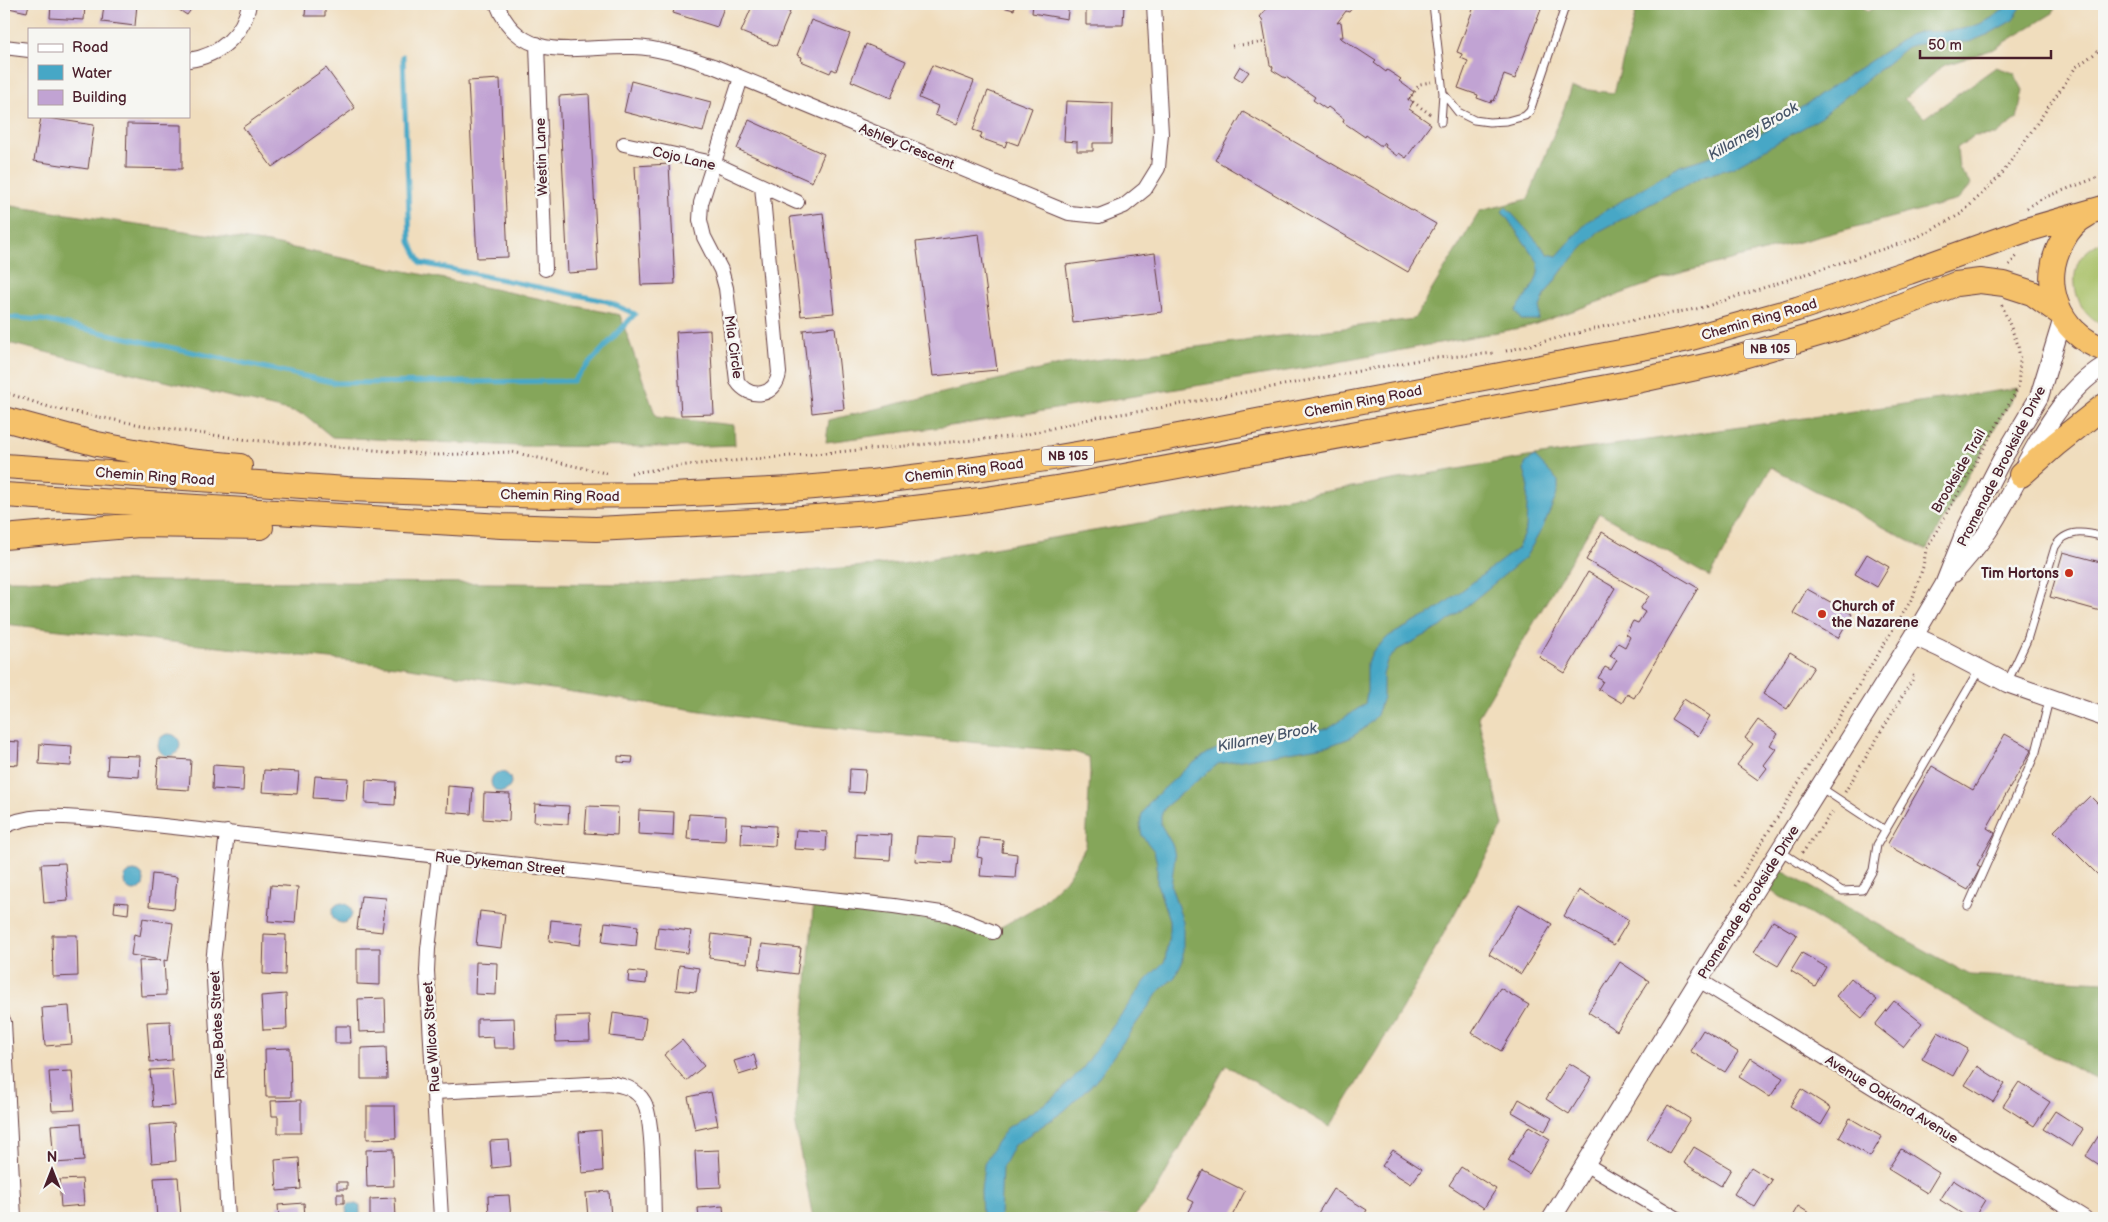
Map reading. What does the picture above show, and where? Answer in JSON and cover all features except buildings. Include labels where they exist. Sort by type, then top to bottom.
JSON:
[{"type":"highway","points":[[2104,208],[2084,217],[2068,232],[2057,250],[2051,271],[2052,293],[2061,315],[2074,332],[2093,345],[2104,348]]},
{"type":"highway","name":"Chemin Ring Road","points":[[4,466],[347,489],[543,496],[672,495],[872,482],[1053,458],[1152,441],[1684,340],[1797,309],[1909,272],[2023,231],[2104,208]]},
{"type":"highway","name":"Chemin Ring Road","points":[[4,495],[501,526],[596,529],[773,520],[891,510],[980,500],[1075,485],[1623,384],[1719,363],[1856,323],[1956,284],[1980,281],[2004,284],[2032,293],[2061,315]]},
{"type":"highway","points":[[2021,475],[2104,406]]},
{"type":"highway","points":[[4,419],[97,444],[188,461],[465,486],[543,496]]},
{"type":"highway","points":[[4,537],[139,525],[224,526],[348,532],[435,532],[501,526]]},
{"type":"street","points":[[190,60],[214,53],[236,36],[248,12],[249,4]]},
{"type":"street","name":"Ashley Crescent","points":[[497,4],[503,20],[522,39],[550,49],[636,47],[673,54],[713,66],[1069,213],[1098,216],[1124,206],[1145,189],[1158,168],[1161,134],[1154,4]]},
{"type":"street","name":"Westin Lane","points":[[537,44],[545,269]]},
{"type":"street","points":[[4,47],[28,50]]},
{"type":"street","name":"Mia Circle","points":[[741,78],[701,203],[700,220],[704,237],[721,270],[726,288],[737,381],[746,391],[759,394],[771,390],[778,379],[779,373],[762,186]]},
{"type":"street","name":"Cojo Lane","points":[[624,144],[713,163],[797,202]]},
{"type":"street","name":"Promenade Brookside Drive","points":[[1944,585],[1966,527],[2001,461],[2039,397],[2061,315]]},
{"type":"street","name":"Promenade Brookside Drive","points":[[1552,1218],[1944,585],[1988,532],[2046,429],[2069,395],[2091,374],[2104,366]]},
{"type":"street","points":[[1914,636],[2007,683],[2049,700],[2104,717]]},
{"type":"street","name":"Rue Dykeman Street","points":[[4,827],[12,822],[27,819],[84,818],[227,832],[894,906],[948,914],[994,932]]},
{"type":"street","name":"Rue Bates Street","points":[[227,832],[213,962],[228,1218]]},
{"type":"street","name":"Rue Wilcox Street","points":[[439,856],[427,971],[441,1218]]},
{"type":"street","name":"Avenue Oakland Avenue","points":[[1699,980],[2085,1218]]},
{"type":"street","points":[[4,1022],[14,1218]]},
{"type":"street","points":[[435,1092],[608,1083],[632,1089],[643,1102],[647,1111],[654,1218]]},
{"type":"street","points":[[1586,1164],[1676,1218]]},
{"type":"lane","points":[[1433,4],[1442,94],[1441,122]]},
{"type":"lane","points":[[1442,94],[1458,112],[1474,120],[1489,122],[1508,121],[1525,116],[1530,111],[1566,4]]},
{"type":"lane","points":[[2007,683],[2027,640],[2055,547],[2059,540],[2080,532],[2104,537]]},
{"type":"lane","points":[[1779,851],[1842,891],[1862,890],[1873,870],[1876,845],[1979,668]]},
{"type":"lane","points":[[1968,906],[2036,752],[2049,700]]},
{"type":"lane","points":[[1820,787],[1885,830]]},
{"type":"path","points":[[1232,46],[1266,42]]},
{"type":"path","points":[[629,474],[687,465],[1020,436],[1098,417],[1142,412],[1424,359],[1498,353],[1618,323],[1701,308],[1914,240],[1961,214],[2001,175],[2076,67],[2104,47]]},
{"type":"path","points":[[1441,80],[1420,84],[1409,99],[1441,122]]},
{"type":"path","points":[[2026,212],[2028,207],[2043,198],[2104,175]]},
{"type":"path","name":"Brookside Trail","points":[[1880,650],[1913,597],[1926,550],[2018,388],[2020,360],[2018,345],[2002,309],[2000,297]]},
{"type":"path","points":[[4,392],[52,408],[141,425],[250,440],[437,455],[512,452],[619,475]]},
{"type":"path","points":[[1796,862],[1840,801],[1914,677]]},
{"type":"green space","points":[[1638,4],[1858,4],[1868,11],[1881,4],[2056,4],[2053,13],[1994,49],[1943,66],[1904,99],[1925,118],[1996,67],[2014,73],[2023,90],[2017,119],[1996,135],[1974,136],[1957,148],[1959,168],[1971,185],[1958,200],[1677,274],[1530,326],[1317,366],[958,425],[826,442],[829,420],[1064,364],[1414,319],[1480,211],[1528,199],[1572,88],[1614,93]]},
{"type":"green space","points":[[4,205],[269,243],[620,315],[656,417],[734,425],[735,445],[676,447],[518,446],[332,437],[305,415],[4,342]]},
{"type":"green space","points":[[2104,239],[2104,325],[2095,321],[2082,307],[2075,288],[2075,278],[2076,268],[2082,256]]},
{"type":"green space","points":[[2018,388],[1926,550],[1771,467],[1710,577],[1599,513],[1478,717],[1503,826],[1402,1009],[1330,1127],[1226,1065],[1153,1196],[1133,1218],[813,1218],[795,1126],[814,898],[894,906],[994,931],[1038,906],[1068,877],[1086,846],[1090,772],[1089,757],[1074,752],[803,726],[396,666],[4,624],[4,580],[653,584],[911,562],[1534,456]]},
{"type":"green space","points":[[1771,865],[1970,975],[2104,982],[2104,1082],[2031,1046],[1759,884]]},
{"type":"water","points":[[2009,4],[2023,4],[2013,20],[1989,34],[1969,42],[1920,43],[1907,47],[1817,120],[1732,168],[1703,176],[1598,232],[1564,268],[1546,293],[1540,307],[1538,320],[1521,320],[1515,311],[1535,282],[1539,269],[1538,262],[1502,211],[1506,207],[1548,254],[1557,256],[1588,221],[1680,166],[1714,155],[1766,131],[1909,35],[1971,27],[1995,16]]},
{"type":"water","points":[[1534,456],[1558,481],[1558,489],[1542,529],[1525,558],[1441,627],[1397,650],[1387,661],[1383,675],[1383,697],[1377,715],[1366,727],[1350,738],[1331,745],[1218,764],[1166,806],[1161,815],[1161,825],[1173,846],[1175,857],[1171,886],[1183,922],[1183,961],[1175,977],[1160,990],[1095,1082],[1064,1111],[1014,1145],[1002,1168],[1000,1218],[982,1218],[981,1191],[984,1164],[1007,1128],[1055,1097],[1083,1068],[1146,980],[1165,961],[1169,920],[1157,884],[1157,863],[1154,851],[1142,836],[1140,825],[1142,814],[1150,801],[1189,766],[1208,753],[1230,743],[1328,728],[1365,704],[1367,663],[1373,651],[1389,636],[1432,613],[1518,548],[1526,528],[1528,482],[1524,471],[1525,464]]},
{"type":"water","points":[[169,734],[177,737],[180,745],[177,753],[169,756],[161,753],[158,745],[161,737]]},
{"type":"water","points":[[501,772],[508,775],[511,782],[508,789],[501,792],[494,789],[491,782],[494,775]]},
{"type":"water","points":[[134,871],[141,874],[144,881],[141,888],[134,891],[127,888],[124,881],[127,874]]},
{"type":"water","points":[[342,903],[349,906],[352,913],[349,920],[342,923],[335,920],[332,913],[335,906]]},
{"type":"water","points":[[349,1204],[360,1206],[360,1218],[347,1218],[346,1207]]},
{"type":"waterway","points":[[4,317],[43,320],[336,383],[573,381],[635,314],[606,301],[421,263],[410,242],[403,56]]},
{"type":"place","name":"Tim Hortons","points":[[2069,573]]},
{"type":"place","name":"Church of the Nazarene","points":[[1822,614]]},
{"type":"water label","name":"Killarney Brook","points":[[1753,131]]},
{"type":"water label","name":"Killarney Brook","points":[[1267,737]]}]
